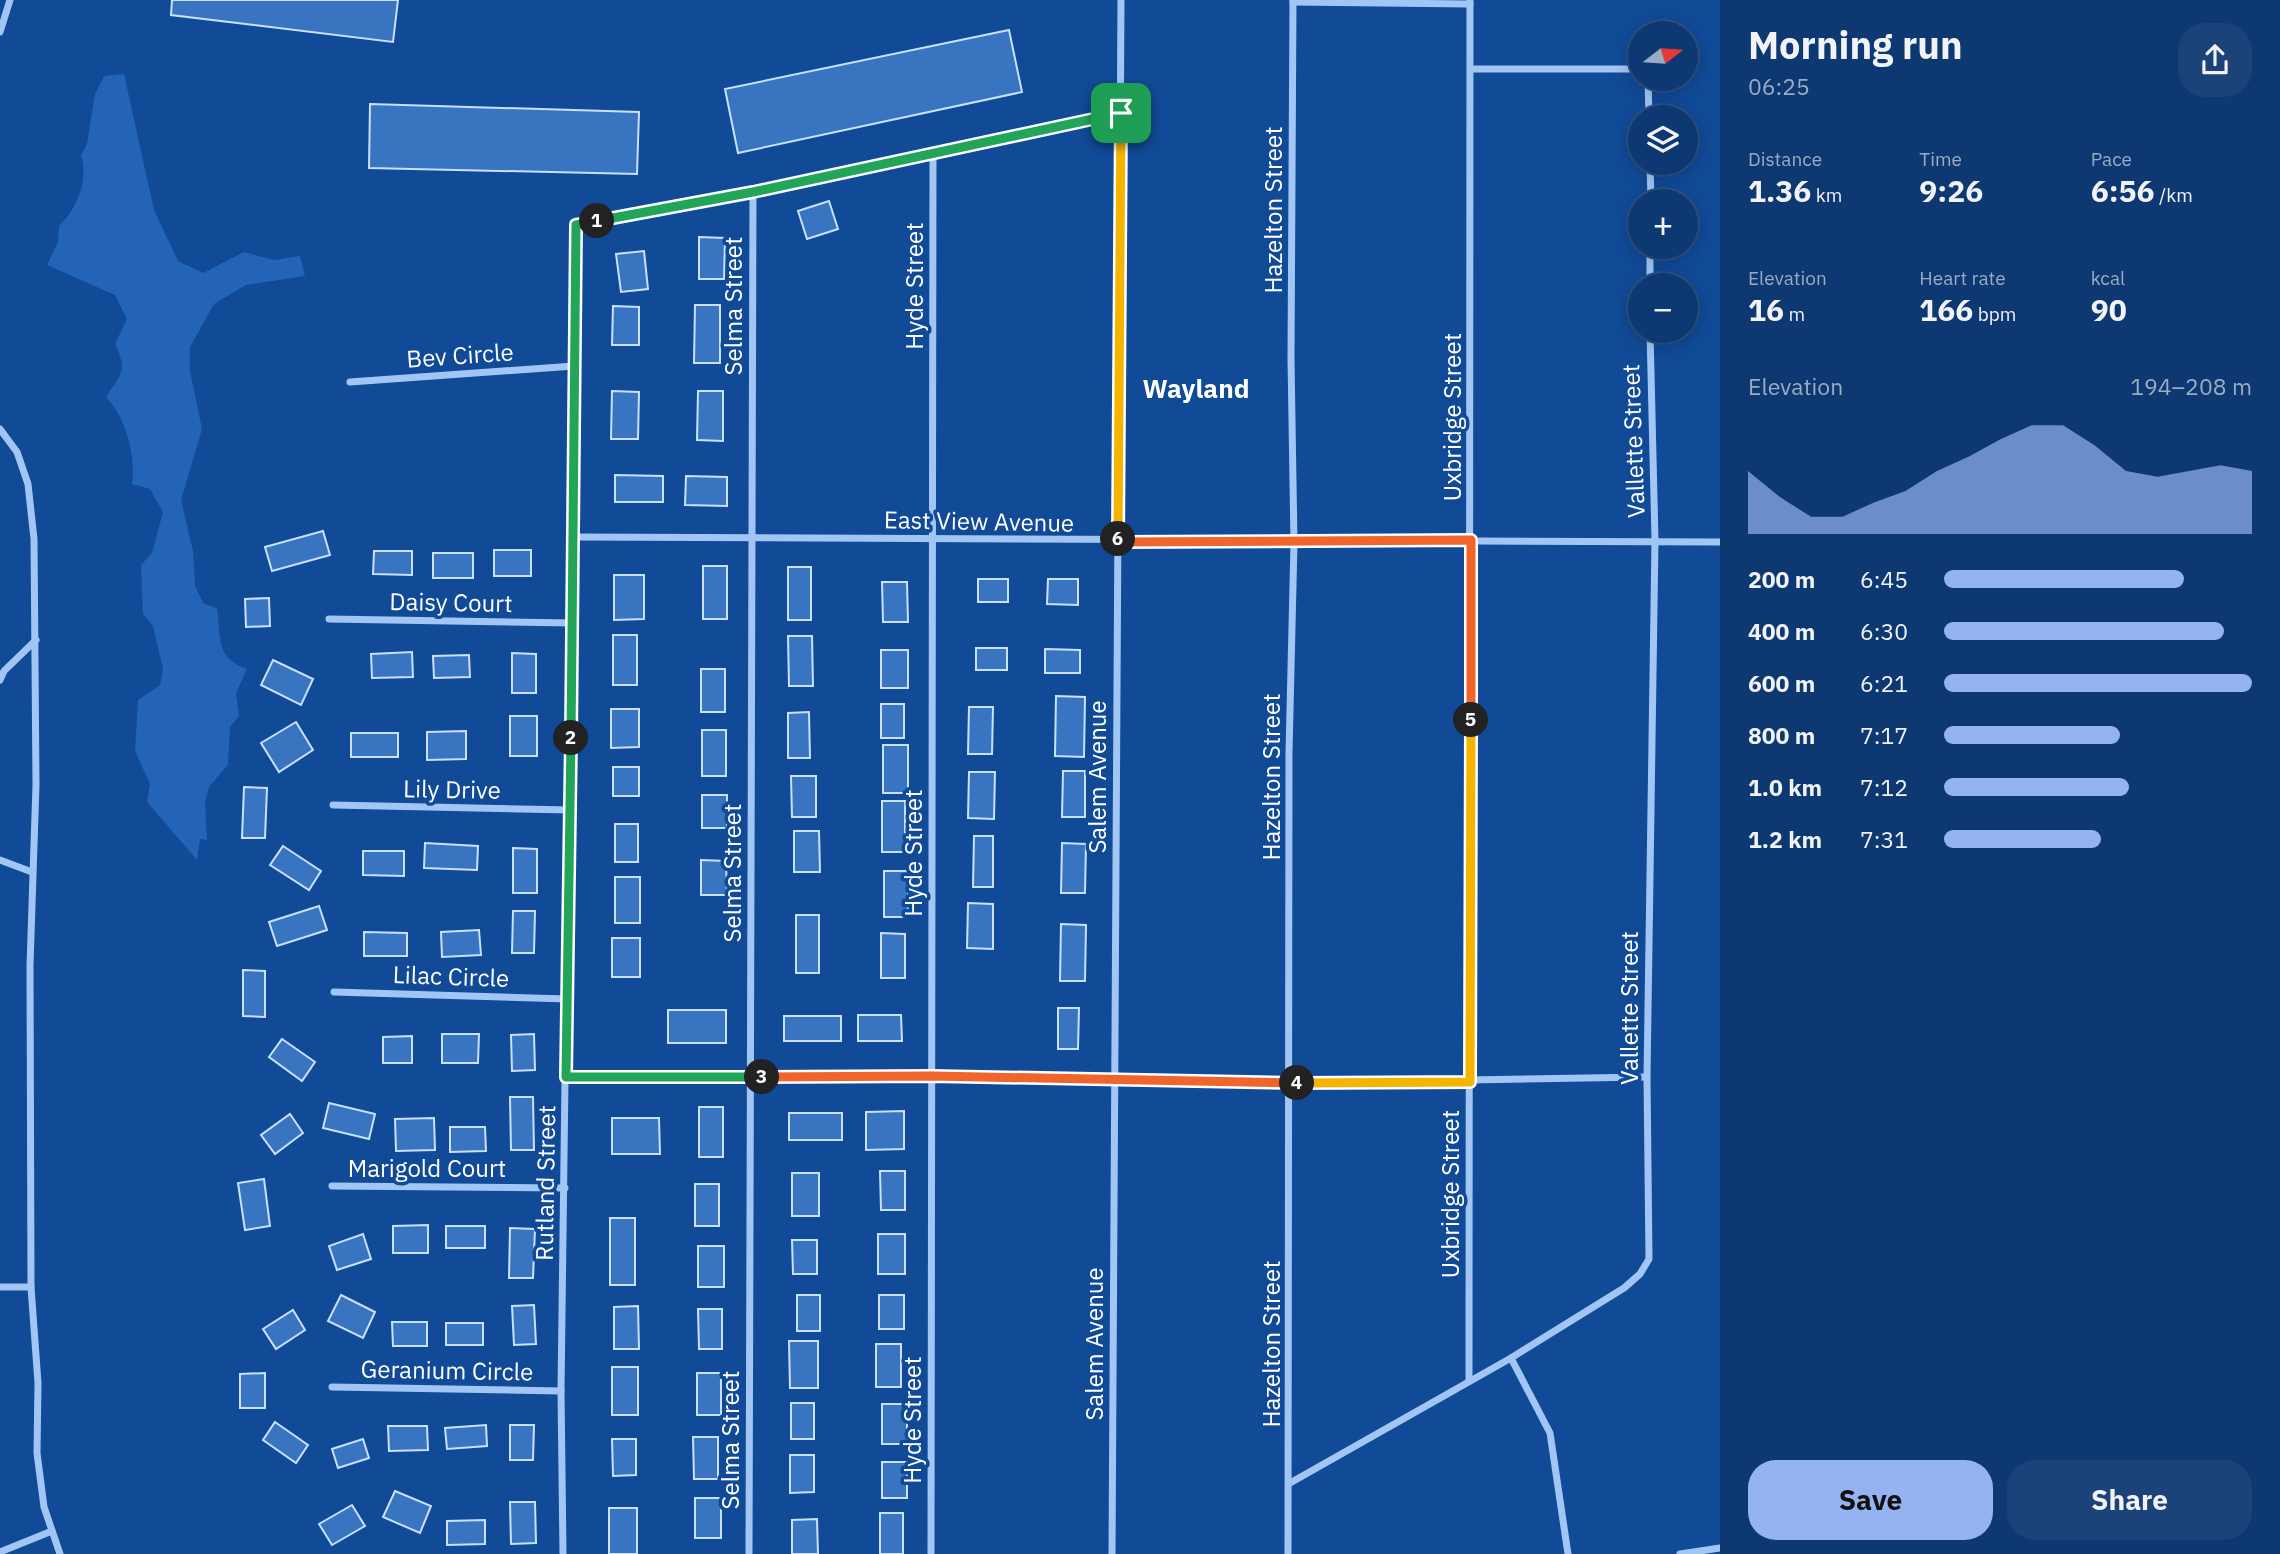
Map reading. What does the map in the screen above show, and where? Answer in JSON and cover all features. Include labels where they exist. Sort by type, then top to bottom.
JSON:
[{"type":"street","points":[[0,32],[10,0]]},
{"type":"street","name":"Salem Avenue","points":[[1112,1554],[1121,0]]},
{"type":"street","points":[[1293,1],[1470,2]]},
{"type":"street","name":"Hazelton Street","points":[[1288,1554],[1291,1083],[1289,752],[1294,543],[1291,359],[1293,1]]},
{"type":"street","name":"Uxbridge Street","points":[[1469,1380],[1470,2]]},
{"type":"street","points":[[1472,69],[1628,69]]},
{"type":"street","points":[[753,192],[1121,113]]},
{"type":"street","name":"Hyde Street","points":[[930,1554],[933,152]]},
{"type":"street","name":"Rutland Street","points":[[563,1554],[561,1391],[573,623],[576,225],[753,192]]},
{"type":"street","name":"Selma Street","points":[[749,1554],[753,192]]},
{"type":"street","name":"Vallette Street","points":[[1290,1483],[1511,1358],[1624,1288],[1640,1275],[1649,1259],[1647,1077],[1655,541],[1650,343]]},
{"type":"street","name":"Bev Circle","points":[[350,382],[574,366]]},
{"type":"street","points":[[0,429],[17,452],[28,484],[34,539],[36,785],[32,872],[31,1287],[38,1383],[37,1453],[44,1507],[60,1554]]},
{"type":"street","name":"East View Avenue","points":[[574,537],[1294,543],[1471,540],[1720,542]]},
{"type":"street","name":"Daisy Court","points":[[329,619],[573,623]]},
{"type":"street","points":[[0,680],[4,671],[36,640]]},
{"type":"street","name":"Lily Drive","points":[[333,806],[570,810]]},
{"type":"street","points":[[0,860],[32,872]]},
{"type":"street","name":"Lilac Circle","points":[[334,992],[567,999]]},
{"type":"street","points":[[566,1077],[932,1076],[1291,1083],[1647,1077]]},
{"type":"street","name":"Marigold Court","points":[[332,1186],[565,1188]]},
{"type":"street","points":[[0,1287],[31,1287]]},
{"type":"street","points":[[1511,1358],[1550,1433],[1568,1554]]},
{"type":"street","name":"Geranium Circle","points":[[332,1387],[561,1391]]},
{"type":"street","points":[[0,1552],[52,1531]]},
{"type":"street","points":[[1680,1554],[1720,1548]]},
{"type":"shaded area","points":[[124,74],[154,210],[178,261],[203,273],[244,252],[274,260],[300,256],[305,276],[246,285],[214,304],[190,347],[190,371],[202,429],[181,500],[193,551],[195,586],[204,604],[217,608],[220,638],[225,653],[229,659],[247,669],[236,693],[239,716],[230,727],[228,765],[209,787],[205,802],[207,840],[200,839],[197,860],[147,802],[150,784],[135,751],[138,700],[160,685],[163,669],[153,626],[143,614],[141,565],[152,553],[163,512],[150,489],[132,484],[128,438],[119,416],[106,397],[121,372],[121,360],[115,344],[127,319],[115,295],[47,265],[58,242],[59,226],[80,193],[83,174],[81,155],[87,144],[95,94],[104,76]]},
{"type":"building","points":[[172,0],[398,0],[393,42],[171,15]]},
{"type":"building","points":[[1009,30],[1022,92],[738,153],[725,89]]},
{"type":"building","points":[[370,104],[639,112],[637,174],[369,168]]},
{"type":"building","points":[[829,201],[838,229],[807,239],[798,211]]},
{"type":"building","points":[[699,237],[725,238],[724,279],[699,279]]},
{"type":"building","points":[[644,251],[648,289],[621,292],[616,254]]},
{"type":"building","points":[[695,305],[720,305],[720,363],[694,363]]},
{"type":"building","points":[[613,306],[639,307],[639,345],[612,345]]},
{"type":"building","points":[[612,391],[639,392],[638,439],[611,439]]},
{"type":"building","points":[[698,391],[723,391],[723,441],[697,440]]},
{"type":"building","points":[[615,475],[663,476],[663,502],[615,502]]},
{"type":"building","points":[[686,476],[727,477],[727,506],[685,505]]},
{"type":"building","points":[[323,531],[330,555],[272,571],[265,547]]},
{"type":"building","points":[[494,550],[531,550],[531,576],[494,576]]},
{"type":"building","points":[[374,551],[412,551],[412,575],[373,574]]},
{"type":"building","points":[[433,553],[473,553],[473,578],[433,578]]},
{"type":"building","points":[[703,566],[727,566],[727,619],[703,619]]},
{"type":"building","points":[[788,567],[811,567],[811,620],[788,620]]},
{"type":"building","points":[[614,575],[644,575],[644,619],[614,620]]},
{"type":"building","points":[[978,579],[1008,579],[1008,602],[978,602]]},
{"type":"building","points":[[1048,579],[1078,579],[1078,605],[1047,604]]},
{"type":"building","points":[[882,582],[907,582],[908,622],[883,622]]},
{"type":"building","points":[[269,598],[270,626],[246,627],[245,599]]},
{"type":"building","points":[[613,635],[637,635],[637,685],[613,685]]},
{"type":"building","points":[[788,636],[812,636],[813,686],[789,686]]},
{"type":"building","points":[[976,648],[1007,648],[1007,670],[976,670]]},
{"type":"building","points":[[1045,649],[1080,650],[1080,673],[1045,673]]},
{"type":"building","points":[[881,650],[908,650],[908,688],[881,688]]},
{"type":"building","points":[[412,652],[413,677],[372,678],[371,654]]},
{"type":"building","points":[[512,653],[536,654],[536,693],[512,693]]},
{"type":"building","points":[[469,655],[470,677],[434,678],[433,656]]},
{"type":"building","points":[[273,660],[313,679],[301,705],[261,685]]},
{"type":"building","points":[[701,669],[725,669],[725,712],[701,712]]},
{"type":"building","points":[[1056,696],[1085,697],[1084,757],[1055,756]]},
{"type":"building","points":[[881,704],[904,704],[904,738],[881,738]]},
{"type":"building","points":[[969,707],[993,707],[992,754],[968,754]]},
{"type":"building","points":[[611,709],[639,709],[639,747],[611,748]]},
{"type":"building","points":[[809,712],[810,758],[788,758],[788,713]]},
{"type":"building","points":[[510,716],[537,716],[537,756],[510,756]]},
{"type":"building","points":[[296,722],[313,750],[279,772],[261,743]]},
{"type":"building","points":[[702,730],[726,730],[726,776],[702,776]]},
{"type":"building","points":[[466,731],[466,759],[427,760],[427,732]]},
{"type":"building","points":[[351,733],[398,733],[398,757],[351,757]]},
{"type":"building","points":[[883,745],[908,745],[908,793],[883,793]]},
{"type":"building","points":[[613,767],[639,767],[639,796],[613,796]]},
{"type":"building","points":[[1063,771],[1085,771],[1085,817],[1062,817]]},
{"type":"building","points":[[969,772],[995,772],[994,819],[968,818]]},
{"type":"building","points":[[791,776],[816,776],[816,817],[792,817]]},
{"type":"building","points":[[244,787],[267,788],[265,838],[242,838]]},
{"type":"building","points":[[702,795],[727,795],[727,828],[702,828]]},
{"type":"building","points":[[882,801],[905,801],[905,852],[882,852]]},
{"type":"building","points":[[615,824],[638,824],[638,862],[615,862]]},
{"type":"building","points":[[794,831],[819,831],[820,872],[794,872]]},
{"type":"building","points":[[974,836],[993,836],[993,887],[973,887]]},
{"type":"building","points":[[425,843],[478,846],[477,870],[424,868]]},
{"type":"building","points":[[1062,843],[1086,844],[1085,893],[1061,893]]},
{"type":"building","points":[[283,846],[321,871],[309,890],[270,865]]},
{"type":"building","points":[[513,848],[537,849],[537,893],[513,893]]},
{"type":"building","points":[[363,851],[404,851],[404,876],[363,875]]},
{"type":"building","points":[[701,860],[726,861],[727,895],[701,895]]},
{"type":"building","points":[[884,871],[908,871],[908,917],[884,917]]},
{"type":"building","points":[[615,877],[640,877],[640,923],[615,923]]},
{"type":"building","points":[[968,903],[993,904],[993,949],[967,948]]},
{"type":"building","points":[[319,906],[327,930],[277,946],[269,922]]},
{"type":"building","points":[[513,911],[535,911],[534,953],[512,953]]},
{"type":"building","points":[[796,915],[819,915],[819,973],[796,973]]},
{"type":"building","points":[[1061,924],[1086,925],[1085,981],[1060,981]]},
{"type":"building","points":[[479,930],[481,955],[442,957],[441,932]]},
{"type":"building","points":[[364,932],[407,933],[407,956],[364,956]]},
{"type":"building","points":[[881,933],[905,934],[905,978],[881,978]]},
{"type":"building","points":[[612,938],[640,938],[640,977],[612,977]]},
{"type":"building","points":[[243,970],[265,971],[265,1017],[243,1016]]},
{"type":"building","points":[[1058,1008],[1079,1008],[1078,1049],[1058,1049]]},
{"type":"building","points":[[668,1010],[726,1010],[726,1043],[668,1043]]},
{"type":"building","points":[[858,1015],[901,1015],[902,1041],[858,1041]]},
{"type":"building","points":[[784,1016],[841,1016],[841,1041],[784,1041]]},
{"type":"building","points":[[442,1034],[479,1034],[478,1063],[442,1063]]},
{"type":"building","points":[[534,1034],[535,1070],[512,1071],[511,1035]]},
{"type":"building","points":[[412,1036],[412,1063],[383,1063],[383,1037]]},
{"type":"building","points":[[282,1039],[315,1062],[302,1081],[269,1057]]},
{"type":"building","points":[[510,1097],[533,1097],[534,1150],[511,1150]]},
{"type":"building","points":[[329,1103],[375,1114],[369,1139],[323,1128]]},
{"type":"building","points":[[699,1107],[723,1107],[723,1157],[699,1157]]},
{"type":"building","points":[[904,1111],[904,1149],[866,1150],[866,1112]]},
{"type":"building","points":[[789,1113],[842,1113],[842,1140],[789,1140]]},
{"type":"building","points":[[290,1114],[303,1133],[275,1154],[261,1135]]},
{"type":"building","points":[[434,1118],[435,1150],[396,1151],[395,1119]]},
{"type":"building","points":[[612,1118],[659,1118],[660,1154],[612,1154]]},
{"type":"building","points":[[450,1127],[485,1127],[486,1151],[450,1152]]},
{"type":"building","points":[[880,1171],[905,1171],[905,1210],[881,1210]]},
{"type":"building","points":[[792,1173],[819,1173],[819,1216],[792,1216]]},
{"type":"building","points":[[264,1179],[270,1226],[245,1230],[238,1183]]},
{"type":"building","points":[[695,1184],[719,1184],[719,1226],[695,1226]]},
{"type":"building","points":[[610,1218],[635,1218],[635,1285],[610,1285]]},
{"type":"building","points":[[428,1225],[428,1253],[393,1253],[393,1226]]},
{"type":"building","points":[[446,1226],[485,1226],[485,1248],[446,1248]]},
{"type":"building","points":[[510,1228],[535,1229],[533,1278],[509,1278]]},
{"type":"building","points":[[363,1234],[371,1259],[337,1270],[329,1246]]},
{"type":"building","points":[[878,1234],[905,1234],[905,1274],[878,1274]]},
{"type":"building","points":[[792,1240],[817,1240],[817,1274],[793,1274]]},
{"type":"building","points":[[698,1246],[724,1246],[724,1287],[698,1287]]},
{"type":"building","points":[[341,1295],[375,1312],[363,1338],[328,1321]]},
{"type":"building","points":[[797,1295],[820,1295],[820,1331],[797,1331]]},
{"type":"building","points":[[879,1295],[904,1295],[904,1329],[879,1329]]},
{"type":"building","points":[[534,1305],[536,1344],[514,1345],[512,1306]]},
{"type":"building","points":[[638,1306],[639,1349],[614,1349],[614,1307]]},
{"type":"building","points":[[698,1309],[722,1309],[722,1349],[699,1349]]},
{"type":"building","points":[[293,1310],[305,1330],[276,1349],[263,1329]]},
{"type":"building","points":[[392,1322],[427,1322],[427,1346],[393,1346]]},
{"type":"building","points":[[446,1323],[483,1323],[483,1345],[446,1345]]},
{"type":"building","points":[[789,1341],[818,1341],[818,1388],[790,1388]]},
{"type":"building","points":[[876,1344],[901,1344],[901,1387],[876,1387]]},
{"type":"building","points":[[612,1367],[638,1367],[638,1415],[612,1415]]},
{"type":"building","points":[[265,1373],[265,1408],[240,1408],[240,1374]]},
{"type":"building","points":[[697,1373],[721,1373],[721,1415],[697,1415]]},
{"type":"building","points":[[791,1403],[814,1403],[814,1439],[791,1439]]},
{"type":"building","points":[[882,1404],[907,1404],[907,1444],[882,1444]]},
{"type":"building","points":[[275,1422],[308,1445],[296,1463],[263,1440]]},
{"type":"building","points":[[486,1425],[487,1446],[447,1449],[445,1428]]},
{"type":"building","points":[[510,1425],[534,1425],[533,1460],[510,1460]]},
{"type":"building","points":[[388,1426],[427,1426],[428,1450],[389,1451]]},
{"type":"building","points":[[693,1437],[718,1437],[718,1479],[694,1479]]},
{"type":"building","points":[[363,1439],[369,1458],[338,1468],[332,1449]]},
{"type":"building","points":[[612,1439],[636,1439],[636,1475],[613,1476]]},
{"type":"building","points":[[790,1455],[814,1455],[814,1492],[790,1493]]},
{"type":"building","points":[[882,1462],[907,1462],[907,1498],[882,1498]]},
{"type":"building","points":[[395,1491],[431,1506],[420,1533],[383,1517]]},
{"type":"building","points":[[695,1498],[721,1498],[721,1538],[695,1538]]},
{"type":"building","points":[[510,1502],[535,1502],[536,1543],[511,1544]]},
{"type":"building","points":[[352,1505],[365,1526],[332,1545],[319,1524]]},
{"type":"building","points":[[609,1508],[637,1508],[637,1554],[609,1554]]},
{"type":"building","points":[[880,1513],[903,1513],[903,1554],[880,1554]]},
{"type":"building","points":[[817,1519],[818,1554],[792,1554],[792,1520]]},
{"type":"building","points":[[485,1520],[485,1544],[447,1545],[447,1521]]},
{"type":"district","name":"Wayland","points":[[1196,388]]},
{"type":"route","points":[[1121,113],[1118,542],[1471,540],[1470,1082],[1291,1083],[932,1076],[566,1077],[576,225],[753,192],[1121,113]]}]
